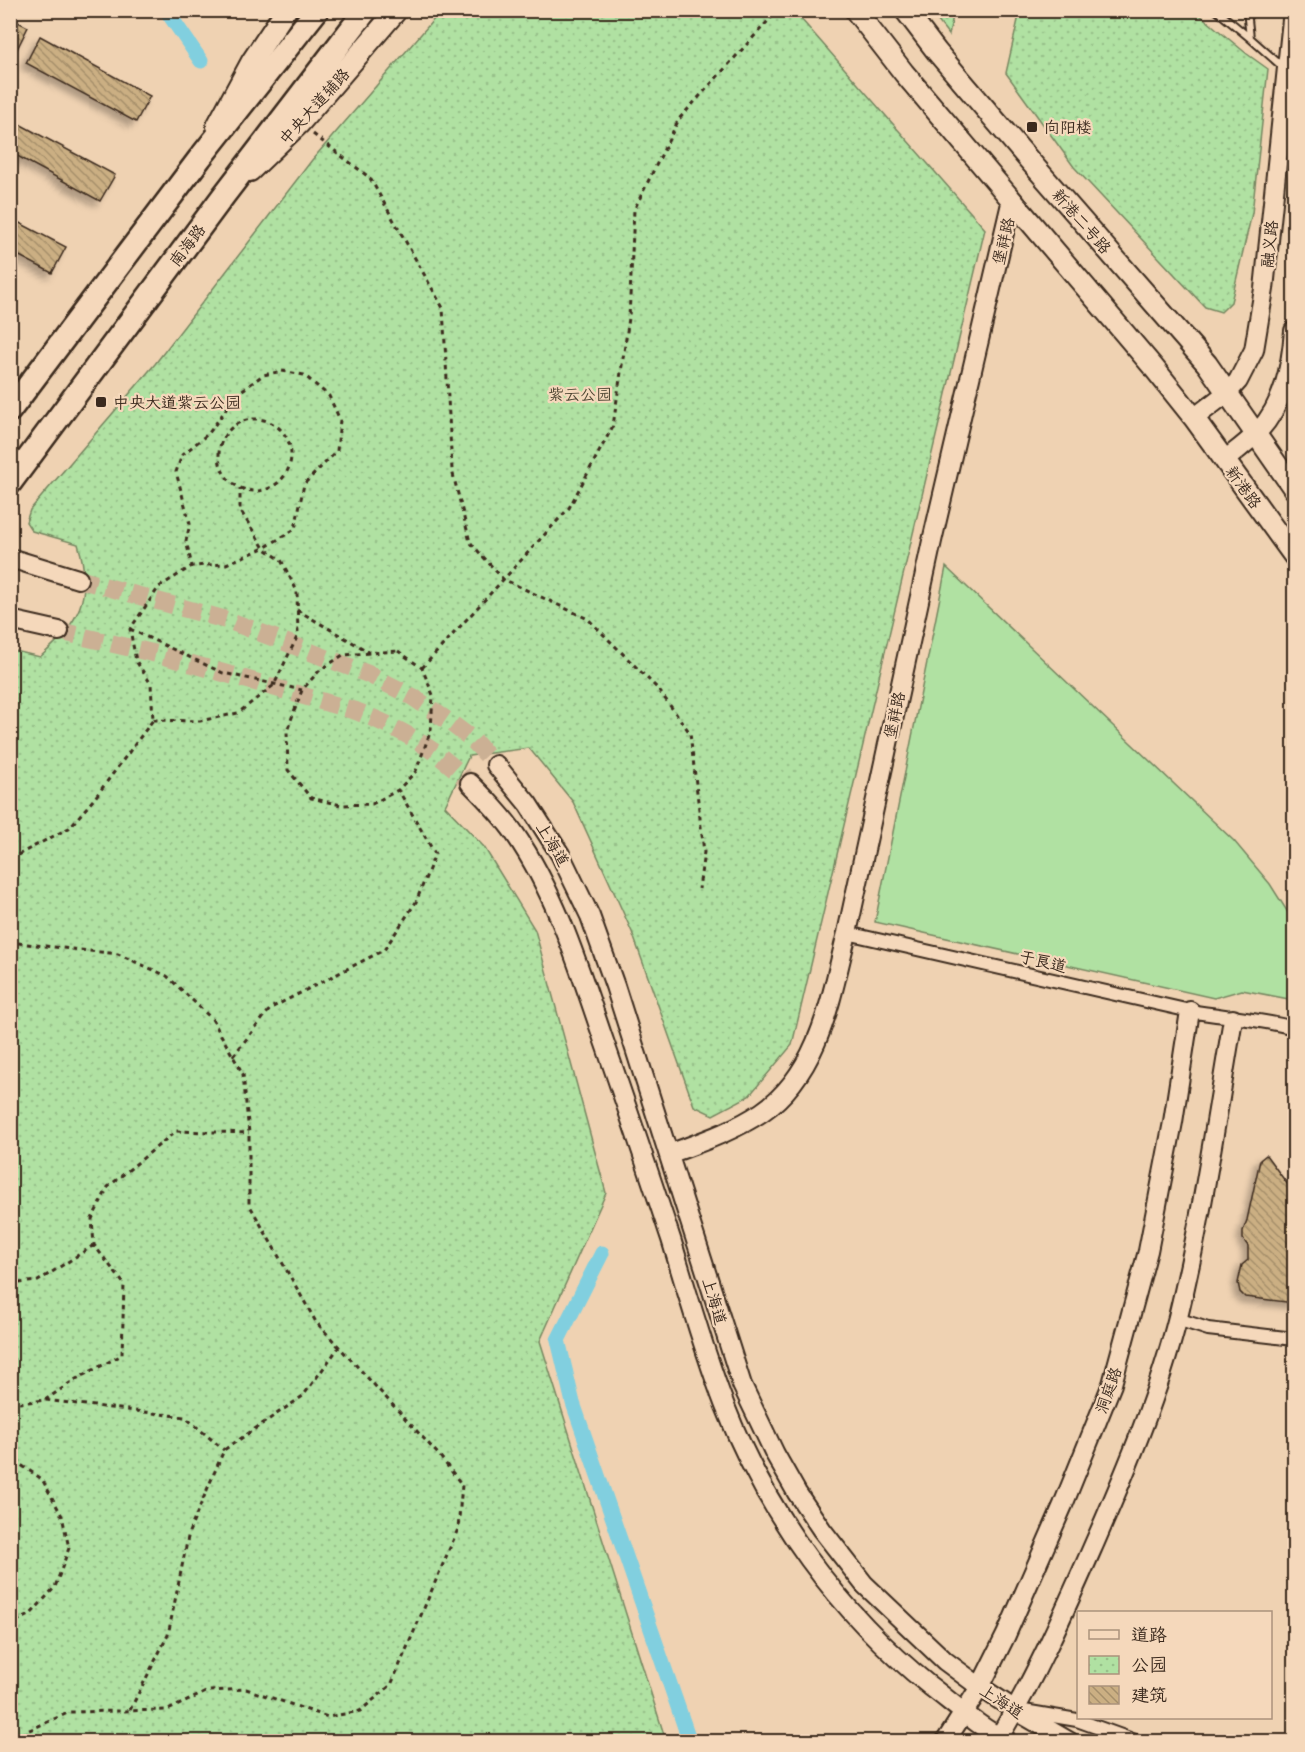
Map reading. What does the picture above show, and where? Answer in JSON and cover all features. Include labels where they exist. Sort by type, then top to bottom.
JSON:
[{"type":"highway","points":[[10,410],[200,158],[317,10]]},
{"type":"highway","name":"南海路","points":[[10,483],[224,195],[366,10]]},
{"type":"main road","points":[[200,158],[252,61],[286,10]]},
{"type":"main road","name":"中央大道辅路","points":[[224,195],[300,123],[397,10]]},
{"type":"main road","points":[[855,10],[904,73],[1194,418]]},
{"type":"main road","name":"新港二号路","points":[[905,10],[937,52],[1029,160],[1190,344],[1228,392],[1256,434]]},
{"type":"main road","name":"新港路","points":[[1194,418],[1294,556]]},
{"type":"main road","points":[[1256,434],[1294,489]]},
{"type":"street","name":"融义路","points":[[1194,418],[1228,392],[1246,369],[1254,350],[1260,321],[1293,10]]},
{"type":"street","name":"堡祥路","points":[[669,1154],[741,1125],[763,1112],[797,1080],[812,1054],[834,986],[847,933],[935,529],[1012,199]]},
{"type":"street","points":[[1225,460],[1256,434],[1274,410],[1291,363],[1294,331]]},
{"type":"street","points":[[10,558],[78,579]]},
{"type":"street","points":[[10,620],[59,631]]},
{"type":"street","name":"上海道","points":[[496,765],[528,804],[579,889],[615,986],[742,1385],[780,1464],[822,1530],[864,1584],[945,1661],[980,1688],[1070,1742]]},
{"type":"street","name":"上海道","points":[[470,783],[516,835],[539,875],[562,926],[647,1166],[713,1372],[726,1408],[753,1466],[792,1533],[838,1598],[892,1653],[963,1713],[1001,1740]]},
{"type":"street","name":"于良道","points":[[847,933],[1190,1011],[1233,1019],[1276,1023],[1294,1028]]},
{"type":"street","name":"洞庭路","points":[[945,1742],[980,1688],[1025,1594],[1112,1384],[1148,1251],[1173,1122],[1190,1011]]},
{"type":"street","points":[[1001,1740],[1064,1613],[1109,1510],[1147,1413],[1177,1319],[1200,1217],[1233,1019]]},
{"type":"street","points":[[1177,1319],[1208,1329],[1294,1339]]},
{"type":"street","points":[[1015,1710],[1077,1720],[1138,1742]]},
{"type":"lane","points":[[1216,10],[1287,71]]},
{"type":"lane","points":[[1247,10],[1250,38]]},
{"type":"path","points":[[422,668],[569,508],[614,426],[629,318],[634,210],[679,119],[778,10]]},
{"type":"path","points":[[300,123],[370,178],[442,308],[452,470],[470,542],[503,579],[588,619],[658,689],[690,733],[704,852],[699,889]]},
{"type":"path","points":[[10,860],[69,828],[94,799],[153,720],[151,684],[136,661],[129,628],[159,587],[192,566],[226,564],[264,549],[295,529],[304,484],[337,450],[340,420],[329,396],[304,375],[282,371],[263,375],[237,394],[209,433],[182,455],[176,472],[190,524],[186,541],[192,566]]},
{"type":"path","points":[[255,418],[268,420],[286,434],[291,445],[292,457],[289,468],[274,486],[251,491],[240,488],[222,471],[219,459],[220,446],[228,431],[243,420],[255,418]]},
{"type":"path","points":[[153,720],[200,721],[238,713],[274,685],[298,635],[297,591],[281,560],[264,549],[240,510],[240,488]]},
{"type":"path","points":[[297,610],[371,653]]},
{"type":"path","points":[[129,628],[224,673],[302,690]]},
{"type":"path","points":[[398,651],[422,668],[433,695],[431,730],[416,771],[398,790],[372,804],[341,805],[311,798],[288,770],[287,731],[302,690],[319,671],[343,655],[398,651]]},
{"type":"path","points":[[233,1056],[271,1008],[384,950],[416,902],[435,854],[398,790]]},
{"type":"path","points":[[10,939],[17,943],[118,954],[167,976],[212,1019],[243,1074],[249,1133],[249,1204],[316,1322],[440,1455],[462,1485],[458,1529],[391,1685],[360,1711],[328,1717],[246,1689],[208,1691],[168,1710],[70,1712],[25,1732],[17,1742]]},
{"type":"path","points":[[45,1400],[76,1379],[122,1355],[124,1284],[94,1245],[92,1220],[108,1187],[176,1131],[249,1133]]},
{"type":"path","points":[[10,1284],[38,1281],[94,1245]]},
{"type":"path","points":[[130,1710],[168,1635],[189,1532],[224,1450],[303,1396],[339,1347]]},
{"type":"path","points":[[10,1404],[45,1400],[185,1417],[224,1450]]},
{"type":"path","points":[[10,1453],[12,1459],[42,1479],[62,1516],[69,1548],[55,1587],[30,1615],[10,1624]]},
{"type":"green space","name":"紫云公园","points":[[441,11],[794,11],[985,229],[792,1045],[749,1096],[713,1115],[694,1106],[632,932],[573,802],[529,748],[469,756],[445,806],[484,847],[535,930],[606,1193],[540,1341],[666,1741],[11,1742],[11,650],[40,657],[53,645],[65,633],[80,608],[84,579],[83,562],[78,544],[32,531],[26,522],[30,510],[155,364],[312,160]]},
{"type":"green space","points":[[930,11],[954,11],[949,35]]},
{"type":"green space","points":[[1020,11],[1195,11],[1268,69],[1252,213],[1231,302],[1221,312],[1205,307],[1074,167],[1006,73]]},
{"type":"green space","points":[[946,567],[1234,841],[1270,884],[1294,922],[1294,1000],[1242,990],[1214,998],[875,922]]},
{"type":"building","points":[[10,18],[28,27],[14,55],[10,53]]},
{"type":"building","points":[[40,36],[150,96],[136,122],[26,63]]},
{"type":"building","points":[[10,119],[115,175],[100,201],[10,152]]},
{"type":"building","points":[[10,218],[66,247],[52,273],[10,251]]},
{"type":"building","points":[[1266,1155],[1294,1193],[1294,1303],[1245,1297],[1240,1292],[1238,1283],[1242,1265],[1248,1260],[1248,1246],[1243,1239],[1243,1231],[1260,1160]]},
{"type":"waterway","points":[[166,10],[201,61]]},
{"type":"waterway","points":[[602,1253],[558,1340],[573,1403],[690,1742]]},
{"type":"tunnel","points":[[78,579],[230,621],[368,674],[413,697],[448,721],[472,739],[496,765]]},
{"type":"tunnel","points":[[59,631],[161,655],[356,711],[389,725],[431,749],[470,783]]},
{"type":"place","name":"向阳楼","points":[[1032,127]]},
{"type":"place","name":"中央大道紫云公园","points":[[101,402]]}]
